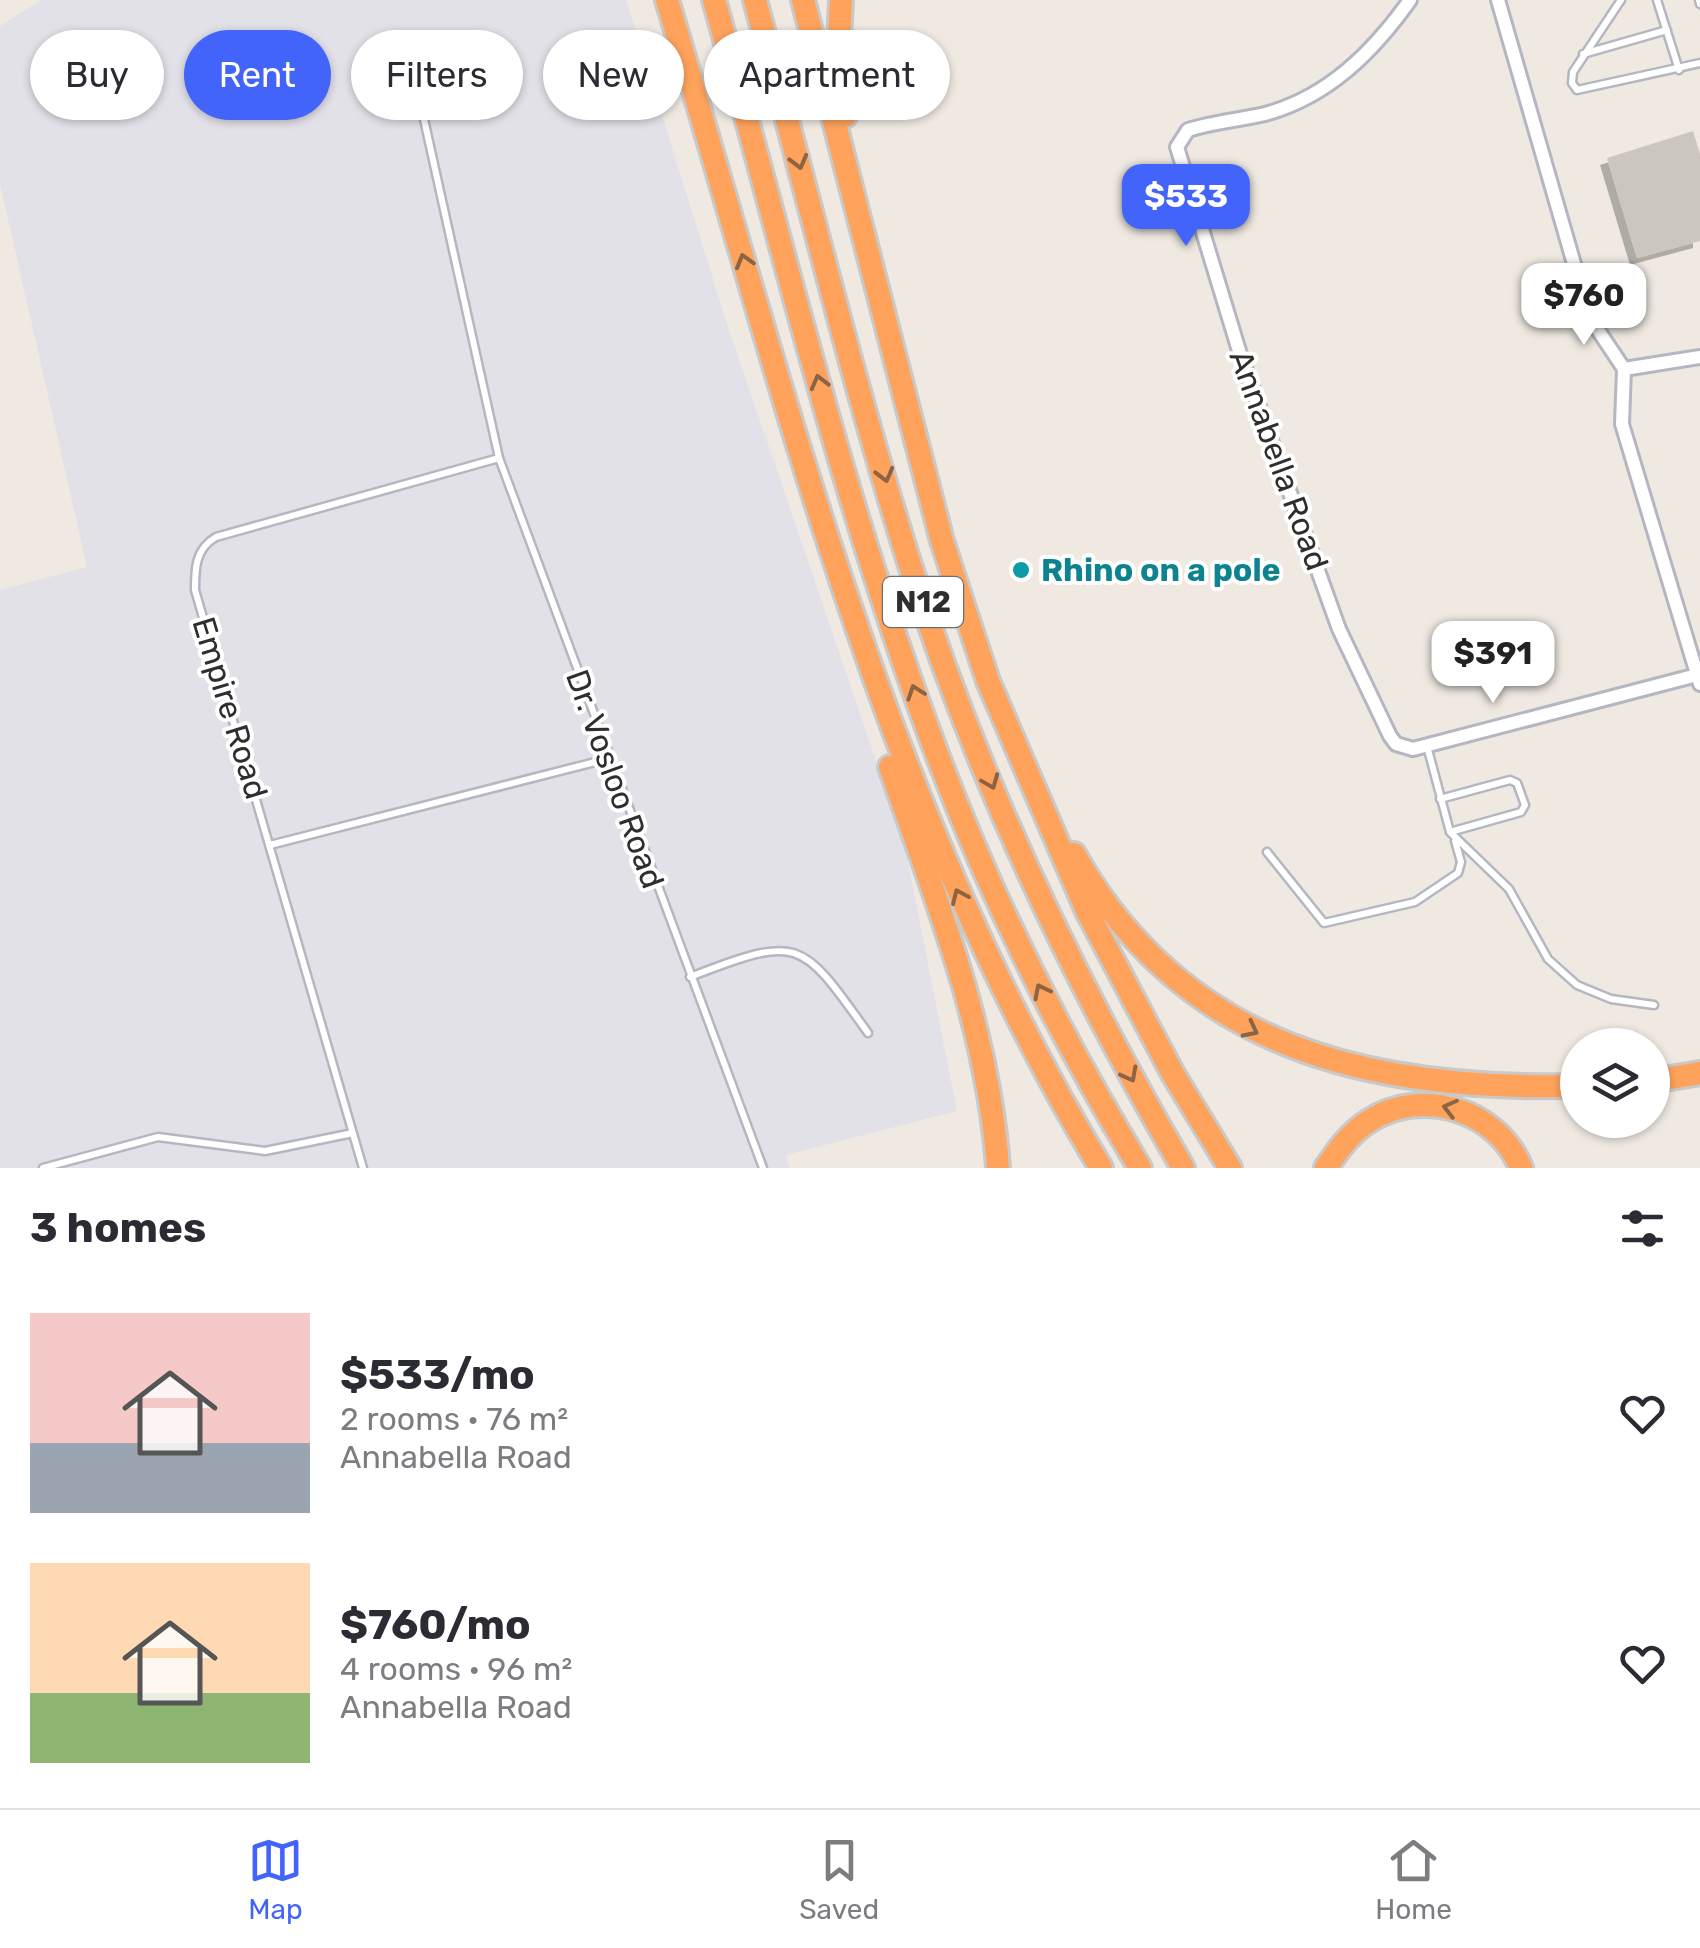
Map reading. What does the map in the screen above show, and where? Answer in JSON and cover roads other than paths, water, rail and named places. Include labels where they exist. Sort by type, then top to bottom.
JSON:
[{"type":"highway","points":[[667,0],[822,522],[934,840],[1035,1052],[1102,1168]]},
{"type":"highway","name":"N12","points":[[714,0],[852,504],[937,754],[996,898],[1035,979],[1140,1168]]},
{"type":"highway","name":"N12","points":[[756,0],[909,562],[951,684],[1063,946],[1184,1168]]},
{"type":"highway","points":[[802,0],[942,541],[988,680],[1087,912],[1173,1074],[1230,1168]]},
{"type":"highway","points":[[842,0],[842,96],[876,286]]},
{"type":"highway","points":[[822,522],[824,554],[844,624],[968,992],[991,1102],[998,1168]]},
{"type":"highway","points":[[988,680],[1098,895],[1130,938],[1198,998],[1262,1035],[1343,1065],[1463,1084],[1560,1086]]},
{"type":"highway","points":[[1670,1078],[1700,1073]]},
{"type":"highway","points":[[1326,1168],[1347,1139],[1372,1119],[1400,1107],[1433,1104],[1468,1112],[1494,1130],[1521,1168]]},
{"type":"street","name":"Annabella Road","points":[[1410,0],[1360,59],[1308,99],[1261,115],[1188,130],[1177,147],[1240,354],[1339,629],[1390,736],[1406,748],[1427,746]]},
{"type":"street","points":[[1427,746],[1699,679],[1622,424],[1624,368],[1592,321],[1585,302],[1498,0]]},
{"type":"street","points":[[1624,368],[1700,357]]},
{"type":"lane","points":[[1621,0],[1572,78],[1577,90],[1700,63]]},
{"type":"lane","points":[[1658,0],[1679,70]]},
{"type":"lane","points":[[1584,54],[1667,30]]},
{"type":"lane","name":"Dr. Vosloo Road","points":[[424,120],[498,458],[762,1168]]},
{"type":"lane","name":"Empire Road","points":[[362,1168],[194,590],[195,568],[203,547],[216,537],[498,458]]},
{"type":"lane","points":[[1267,852],[1316,917],[1333,924],[1424,897],[1458,873],[1461,862],[1427,746]]},
{"type":"lane","points":[[270,845],[607,758]]},
{"type":"lane","points":[[1440,799],[1510,780],[1516,783],[1524,805],[1521,812],[1452,836]]},
{"type":"lane","points":[[1452,836],[1509,888],[1548,959],[1577,985],[1611,998],[1654,1005]]},
{"type":"lane","points":[[690,977],[754,952],[790,950],[820,965],[868,1034]]},
{"type":"lane","points":[[43,1168],[158,1137],[264,1151],[352,1133]]},
{"type":"place","name":"Rhino on a pole","points":[[1021,570]]}]
